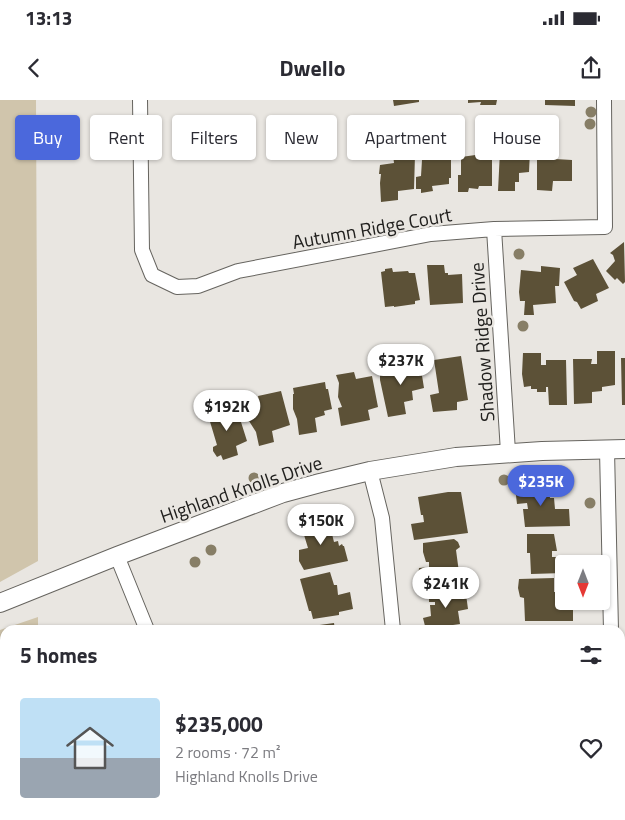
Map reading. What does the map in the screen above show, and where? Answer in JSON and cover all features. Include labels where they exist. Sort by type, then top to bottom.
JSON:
[{"type":"street","name":"Autumn Ridge Court","points":[[140,100],[142,250],[152,275],[178,287],[198,286],[238,271],[430,234],[494,229],[605,228],[604,100]]},
{"type":"street","name":"Shadow Ridge Drive","points":[[494,229],[508,452]]},
{"type":"street","name":"Highland Knolls Drive","points":[[0,603],[283,493],[370,471],[456,457],[508,452],[625,449]]},
{"type":"street","points":[[607,450],[611,625]]},
{"type":"street","points":[[370,471],[382,518],[393,625]]},
{"type":"street","points":[[117,556],[144,625]]},
{"type":"shaded area","points":[[0,100],[36,100],[36,115],[15,115],[15,160],[36,160],[38,561],[0,582]]},
{"type":"shaded area","points":[[38,617],[38,625],[15,625]]},
{"type":"building","points":[[393,100],[419,100],[419,102],[394,106]]},
{"type":"building","points":[[468,100],[497,100],[496,105],[480,105],[481,102],[468,103]]},
{"type":"building","points":[[545,100],[575,100],[575,106],[545,105]]},
{"type":"building","points":[[475,155],[475,160],[492,160],[492,186],[479,186],[478,189],[469,188],[468,192],[458,192],[458,175],[461,175],[461,160],[465,160],[465,156]]},
{"type":"building","points":[[394,160],[415,160],[414,189],[398,191],[398,200],[381,202],[380,165],[394,163]]},
{"type":"building","points":[[422,160],[451,160],[449,184],[432,186],[433,191],[421,193],[421,189],[416,189],[416,177],[421,176]]},
{"type":"building","points":[[500,160],[530,160],[529,172],[519,173],[519,182],[515,182],[515,191],[498,191]]},
{"type":"building","points":[[537,160],[572,160],[572,181],[553,181],[552,191],[537,190]]},
{"type":"building","points":[[624,242],[625,282],[623,284],[617,278],[615,280],[606,271],[615,261],[610,253]]},
{"type":"building","points":[[593,259],[609,288],[596,294],[598,301],[581,309],[577,302],[574,301],[564,282],[577,275],[573,268]]},
{"type":"building","points":[[427,265],[444,265],[445,273],[448,273],[448,275],[462,274],[463,303],[430,305]]},
{"type":"building","points":[[541,266],[560,268],[559,286],[555,286],[556,303],[533,305],[534,315],[524,315],[525,301],[520,301],[519,292],[521,270],[541,272]]},
{"type":"building","points":[[392,268],[393,272],[408,271],[409,273],[415,273],[420,300],[415,301],[415,304],[385,307],[381,272]]},
{"type":"building","points":[[597,351],[615,351],[615,385],[602,387],[602,391],[592,392],[592,403],[574,404],[573,359],[592,359],[591,364],[597,364]]},
{"type":"building","points":[[523,353],[541,353],[541,365],[546,365],[546,360],[566,360],[567,405],[549,405],[548,387],[546,387],[546,392],[537,392],[537,389],[531,389],[531,386],[524,387],[522,374]]},
{"type":"building","points":[[461,356],[468,400],[457,402],[457,410],[433,412],[430,395],[439,393],[434,360]]},
{"type":"building","points":[[418,358],[424,388],[412,391],[413,400],[404,402],[406,414],[388,417],[380,372],[404,368],[403,361]]},
{"type":"building","points":[[621,358],[625,358],[625,405],[622,405]]},
{"type":"building","points":[[354,372],[356,379],[372,376],[378,407],[368,410],[370,420],[341,426],[338,408],[342,407],[338,397],[339,383],[336,375]]},
{"type":"building","points":[[325,382],[332,409],[324,411],[325,415],[315,418],[317,432],[299,435],[297,419],[293,409],[293,388]]},
{"type":"building","points":[[281,391],[290,425],[272,431],[274,442],[259,446],[256,432],[249,421],[248,404],[259,401],[258,396]]},
{"type":"building","points":[[235,403],[247,441],[236,446],[238,455],[223,460],[221,455],[217,457],[213,451],[213,447],[217,445],[208,415]]},
{"type":"building","points":[[548,484],[550,498],[554,498],[555,509],[569,509],[570,526],[525,527],[523,509],[528,509],[527,503],[517,504],[515,487],[519,485]]},
{"type":"building","points":[[448,492],[461,492],[468,533],[414,540],[411,524],[424,522],[418,497]]},
{"type":"building","points":[[328,518],[334,542],[338,541],[339,546],[342,544],[344,546],[348,561],[304,570],[299,561],[299,550],[308,548],[301,525]]},
{"type":"building","points":[[527,534],[554,534],[557,551],[552,551],[552,557],[555,557],[555,573],[531,574],[530,553],[527,553]]},
{"type":"building","points":[[454,539],[460,547],[456,550],[460,580],[421,585],[418,577],[419,568],[429,567],[429,562],[426,562],[423,552],[423,543]]},
{"type":"building","points":[[330,572],[334,585],[337,585],[338,595],[350,592],[353,609],[339,612],[339,615],[313,619],[300,579]]},
{"type":"building","points":[[554,578],[555,610],[573,610],[573,621],[525,621],[524,598],[520,597],[518,588],[519,579]]},
{"type":"building","points":[[465,587],[468,609],[458,611],[460,624],[425,625],[423,618],[431,616],[430,605],[435,605],[435,602],[429,602],[429,592]]}]
